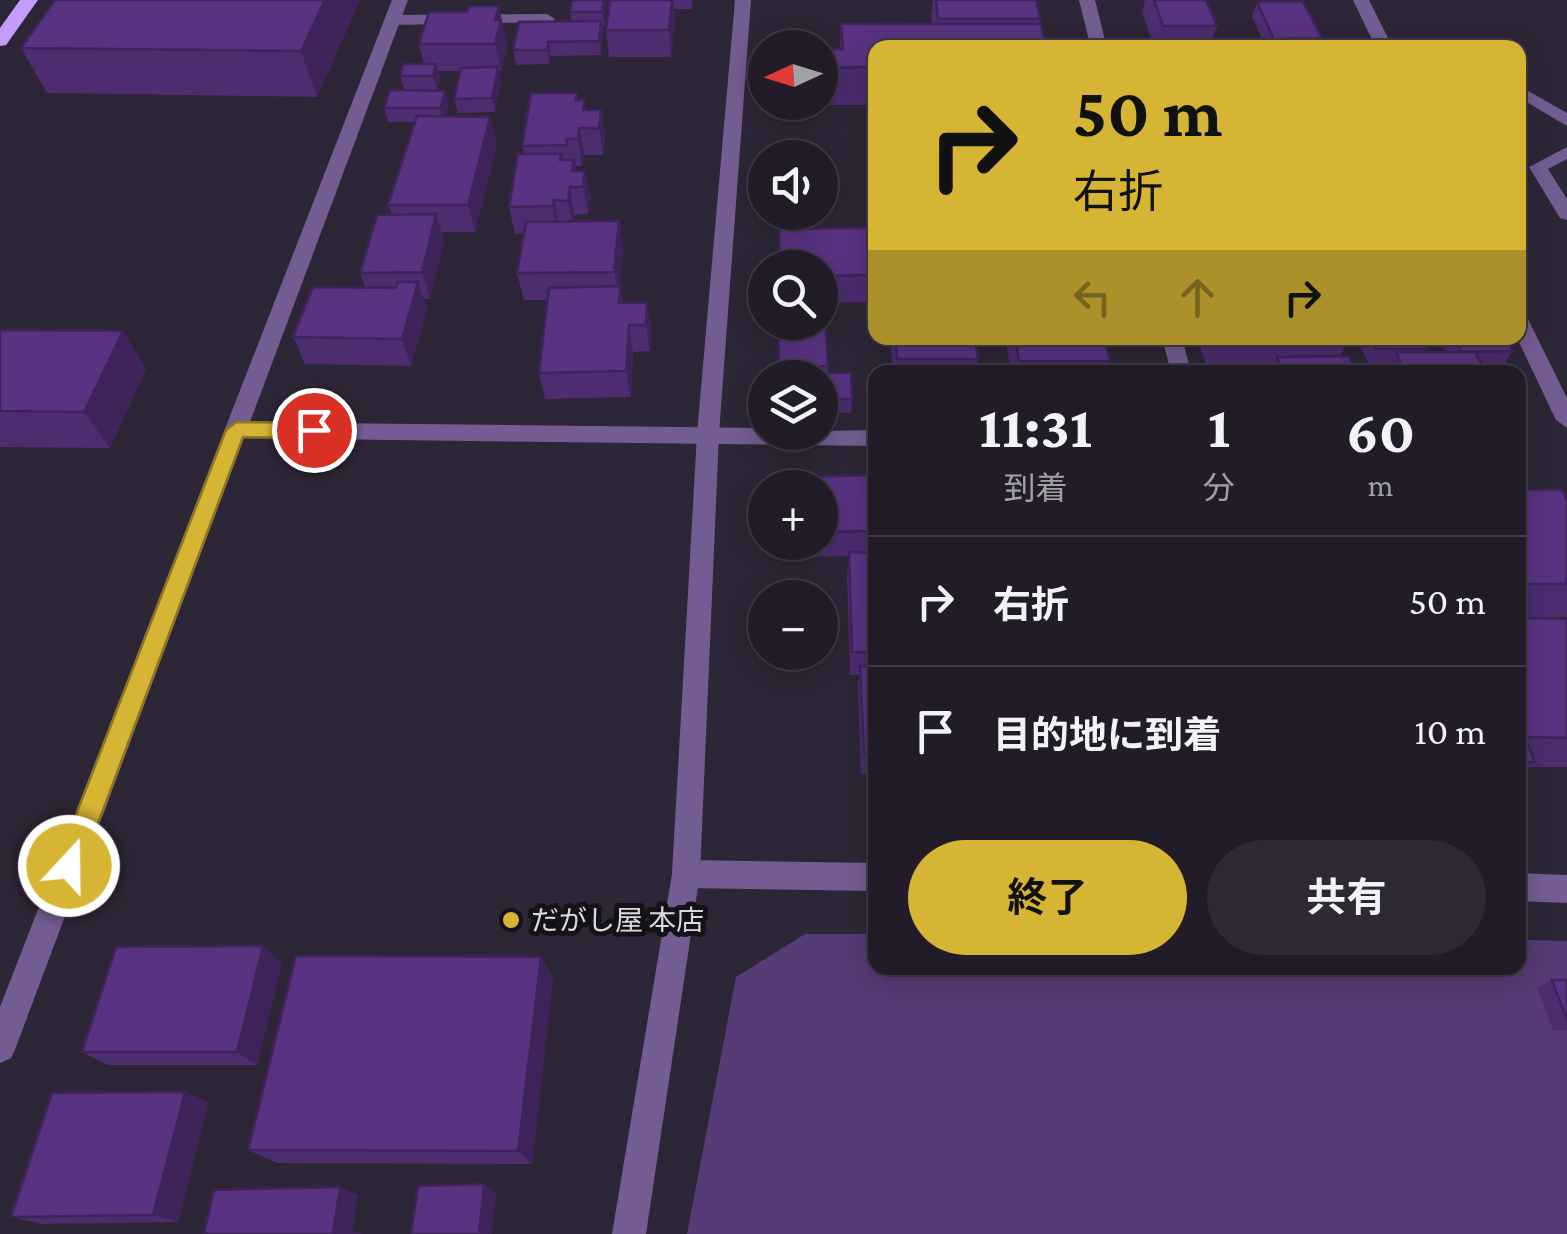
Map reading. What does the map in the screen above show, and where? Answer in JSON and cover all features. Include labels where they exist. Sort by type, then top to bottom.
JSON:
[{"type":"highway","points":[[0,41],[29,0]]},
{"type":"street","points":[[0,1048],[400,0]]},
{"type":"street","points":[[628,1234],[686,874],[708,434],[743,0]]},
{"type":"street","points":[[1088,0],[1097,40]]},
{"type":"street","points":[[1361,0],[1380,40]]},
{"type":"street","points":[[392,20],[547,19]]},
{"type":"street","points":[[1526,95],[1567,121]]},
{"type":"street","points":[[1567,152],[1538,168],[1567,214]]},
{"type":"street","points":[[1526,335],[1567,420]]},
{"type":"street","points":[[236,430],[868,438]]},
{"type":"street","points":[[686,874],[868,877]]},
{"type":"street","points":[[1526,887],[1567,888]]},
{"type":"shaded area","points":[[805,934],[868,934],[868,975],[1526,975],[1526,940],[1567,941],[1567,1234],[687,1234],[736,977]]},
{"type":"building","points":[[55,0],[325,0],[301,51],[21,48]]},
{"type":"building","points":[[572,0],[604,0],[602,12],[570,12]]},
{"type":"building","points":[[610,0],[672,0],[669,30],[606,30]]},
{"type":"building","points":[[936,0],[1036,0],[1040,19],[938,19]]},
{"type":"building","points":[[1154,0],[1206,0],[1217,26],[1163,26]]},
{"type":"building","points":[[1257,2],[1303,2],[1322,38],[1274,39]]},
{"type":"building","points":[[469,6],[499,6],[495,20],[501,20],[495,44],[419,44],[429,12],[467,12]]},
{"type":"building","points":[[601,21],[599,41],[548,42],[547,50],[513,50],[519,22]]},
{"type":"building","points":[[841,24],[1041,24],[1044,40],[868,40],[868,67],[838,68],[838,49],[843,49]]},
{"type":"building","points":[[403,64],[436,64],[433,76],[400,76]]},
{"type":"building","points":[[498,67],[492,98],[454,99],[461,68]]},
{"type":"building","points":[[390,90],[445,91],[440,108],[384,108]]},
{"type":"building","points":[[531,93],[577,93],[576,100],[585,100],[583,110],[601,110],[599,128],[579,128],[578,139],[567,139],[567,145],[522,146]]},
{"type":"building","points":[[417,116],[490,117],[468,205],[388,205]]},
{"type":"building","points":[[518,154],[561,154],[560,160],[574,160],[572,171],[585,171],[583,187],[570,187],[568,201],[554,200],[553,206],[509,207]]},
{"type":"building","points":[[436,214],[422,272],[360,273],[377,215]]},
{"type":"building","points":[[619,221],[614,272],[517,273],[526,222]]},
{"type":"building","points":[[868,228],[868,275],[838,276],[838,250],[780,250],[779,230]]},
{"type":"building","points":[[398,282],[418,282],[402,339],[293,337],[313,287],[396,288]]},
{"type":"building","points":[[620,286],[619,303],[647,302],[646,325],[629,325],[626,371],[539,373],[549,288]]},
{"type":"building","points":[[0,330],[123,331],[84,412],[0,411]]},
{"type":"building","points":[[778,340],[826,340],[828,360],[779,360]]},
{"type":"building","points":[[896,345],[976,345],[978,359],[897,359]]},
{"type":"building","points":[[1016,345],[1106,345],[1110,361],[1019,361]]},
{"type":"building","points":[[1374,345],[1426,345],[1428,349],[1376,349]]},
{"type":"building","points":[[1458,345],[1510,345],[1513,351],[1461,352]]},
{"type":"building","points":[[1396,352],[1475,352],[1482,365],[1402,365]]},
{"type":"building","points":[[1349,356],[1353,365],[1279,365],[1277,357]]},
{"type":"building","points":[[838,373],[851,373],[852,399],[838,399]]},
{"type":"building","points":[[868,475],[868,531],[838,532],[838,476]]},
{"type":"building","points":[[1526,490],[1562,490],[1567,500],[1567,584],[1526,584]]},
{"type":"building","points":[[849,552],[868,553],[868,653],[852,652]]},
{"type":"building","points":[[1526,618],[1567,619],[1567,738],[1526,737]]},
{"type":"building","points":[[860,666],[868,666],[868,753],[864,753]]},
{"type":"building","points":[[1526,740],[1535,762],[1526,762]]},
{"type":"building","points":[[263,946],[237,1052],[82,1052],[116,947]]},
{"type":"building","points":[[296,956],[541,957],[518,1151],[248,1150]]},
{"type":"building","points":[[1552,980],[1567,980],[1567,1020]]},
{"type":"building","points":[[185,1092],[153,1215],[11,1217],[52,1093]]},
{"type":"building","points":[[484,1184],[479,1234],[411,1234],[418,1186]]},
{"type":"building","points":[[340,1187],[333,1233],[361,1234],[204,1234],[214,1190]]},
{"type":"place","name":"だがし屋 本店","points":[[511,920]]},
{"type":"route","points":[[69,866],[236,430],[314,430]]}]
